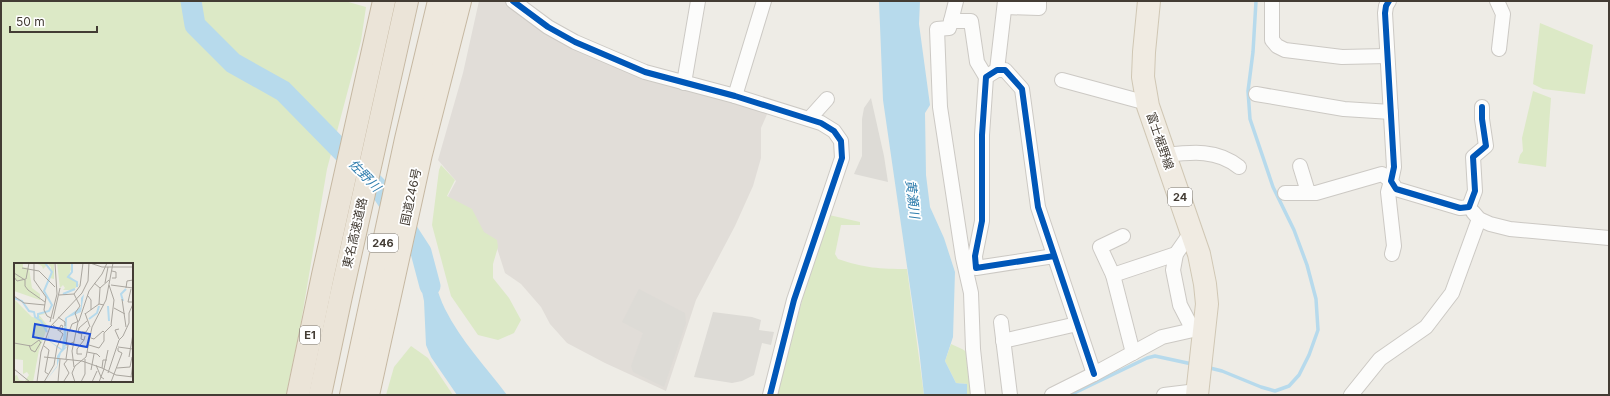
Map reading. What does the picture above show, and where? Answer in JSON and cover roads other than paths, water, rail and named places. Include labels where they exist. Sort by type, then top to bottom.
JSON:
[{"type":"highway","name":"東名高速道路","points":[[298,395],[322,275],[384,1]]},
{"type":"highway","name":"東名高速道路","points":[[320,395],[407,1]]},
{"type":"highway","name":"国道246号","points":[[351,395],[369,350],[414,146],[439,1]]},
{"type":"highway","name":"国道246号","points":[[414,146],[460,1]]},
{"type":"highway","name":"国道246号","points":[[368,395],[369,350]]},
{"type":"main road","name":"富士裾野線","points":[[1149,1],[1143,71],[1147,104],[1192,231],[1199,254],[1205,284],[1207,304],[1198,332],[1197,393]]},
{"type":"street","points":[[513,1],[548,26],[575,42],[645,72],[735,96],[821,123],[834,131],[841,141],[842,158],[794,300],[770,395]]},
{"type":"street","points":[[684,83],[698,1]]},
{"type":"street","points":[[735,96],[764,1]]},
{"type":"street","points":[[956,1],[949,28],[937,29],[940,107],[963,258],[971,293],[973,349],[978,395]]},
{"type":"street","points":[[969,282],[976,268],[975,256],[982,221],[982,135],[1005,4],[1039,8],[1039,1]]},
{"type":"street","points":[[1272,1],[1272,40],[1277,46],[1285,50],[1342,57],[1387,56]]},
{"type":"street","points":[[1390,1],[1386,6],[1385,13],[1394,167],[1388,192],[1394,246],[1392,254]]},
{"type":"street","points":[[1497,1],[1503,14],[1499,49]]},
{"type":"street","points":[[951,21],[971,21],[977,62],[992,74]]},
{"type":"street","points":[[992,74],[1005,70],[1022,89],[1038,207],[1094,374]]},
{"type":"street","points":[[1062,80],[1147,104]]},
{"type":"street","points":[[1256,94],[1344,109],[1391,112]]},
{"type":"street","points":[[809,120],[827,99]]},
{"type":"street","points":[[1469,207],[1475,191],[1473,157],[1486,146],[1482,119],[1482,107]]},
{"type":"street","points":[[1165,156],[1206,154],[1222,156],[1230,160],[1239,168]]},
{"type":"street","points":[[1300,166],[1308,192]]},
{"type":"street","points":[[1285,193],[1316,193],[1382,174],[1391,181],[1396,189],[1460,208],[1469,207]]},
{"type":"street","points":[[1469,207],[1479,219],[1490,224],[1510,228],[1609,238]]},
{"type":"street","points":[[1351,395],[1380,360],[1426,327],[1452,293],[1479,219]]},
{"type":"street","points":[[1052,395],[1162,337],[1198,332],[1180,305],[1173,270],[1176,254],[1192,231]]},
{"type":"street","points":[[1123,236],[1100,247],[1113,275],[1133,353]]},
{"type":"street","points":[[1113,275],[1176,254]]},
{"type":"street","points":[[976,268],[1054,256]]},
{"type":"street","points":[[1001,322],[1010,395]]},
{"type":"street","points":[[1003,341],[1077,324]]},
{"type":"street","points":[[1164,395],[1197,393]]},
{"type":"water","name":"黄瀬川","points":[[879,1],[920,1],[919,24],[930,105],[925,113],[926,175],[930,207],[944,238],[955,272],[953,337],[945,361],[956,383],[967,384],[967,395],[924,395],[919,349],[883,100]]},
{"type":"water","points":[[428,256],[435,283],[451,321],[466,343],[507,395],[457,395],[431,357],[426,345],[424,301],[420,282],[421,276],[419,260]]},
{"type":"waterway","name":"佐野川","points":[[191,1],[195,25],[233,63],[283,91],[382,192],[421,252],[430,286]]},
{"type":"waterway","points":[[1206,367],[1222,371],[1261,387],[1275,391],[1289,386],[1299,375],[1309,355],[1318,330],[1316,299],[1307,265],[1294,230],[1273,187],[1250,119],[1248,91],[1253,52],[1256,1]]},
{"type":"waterway","points":[[1070,395],[1147,358],[1155,356],[1192,364]]}]
